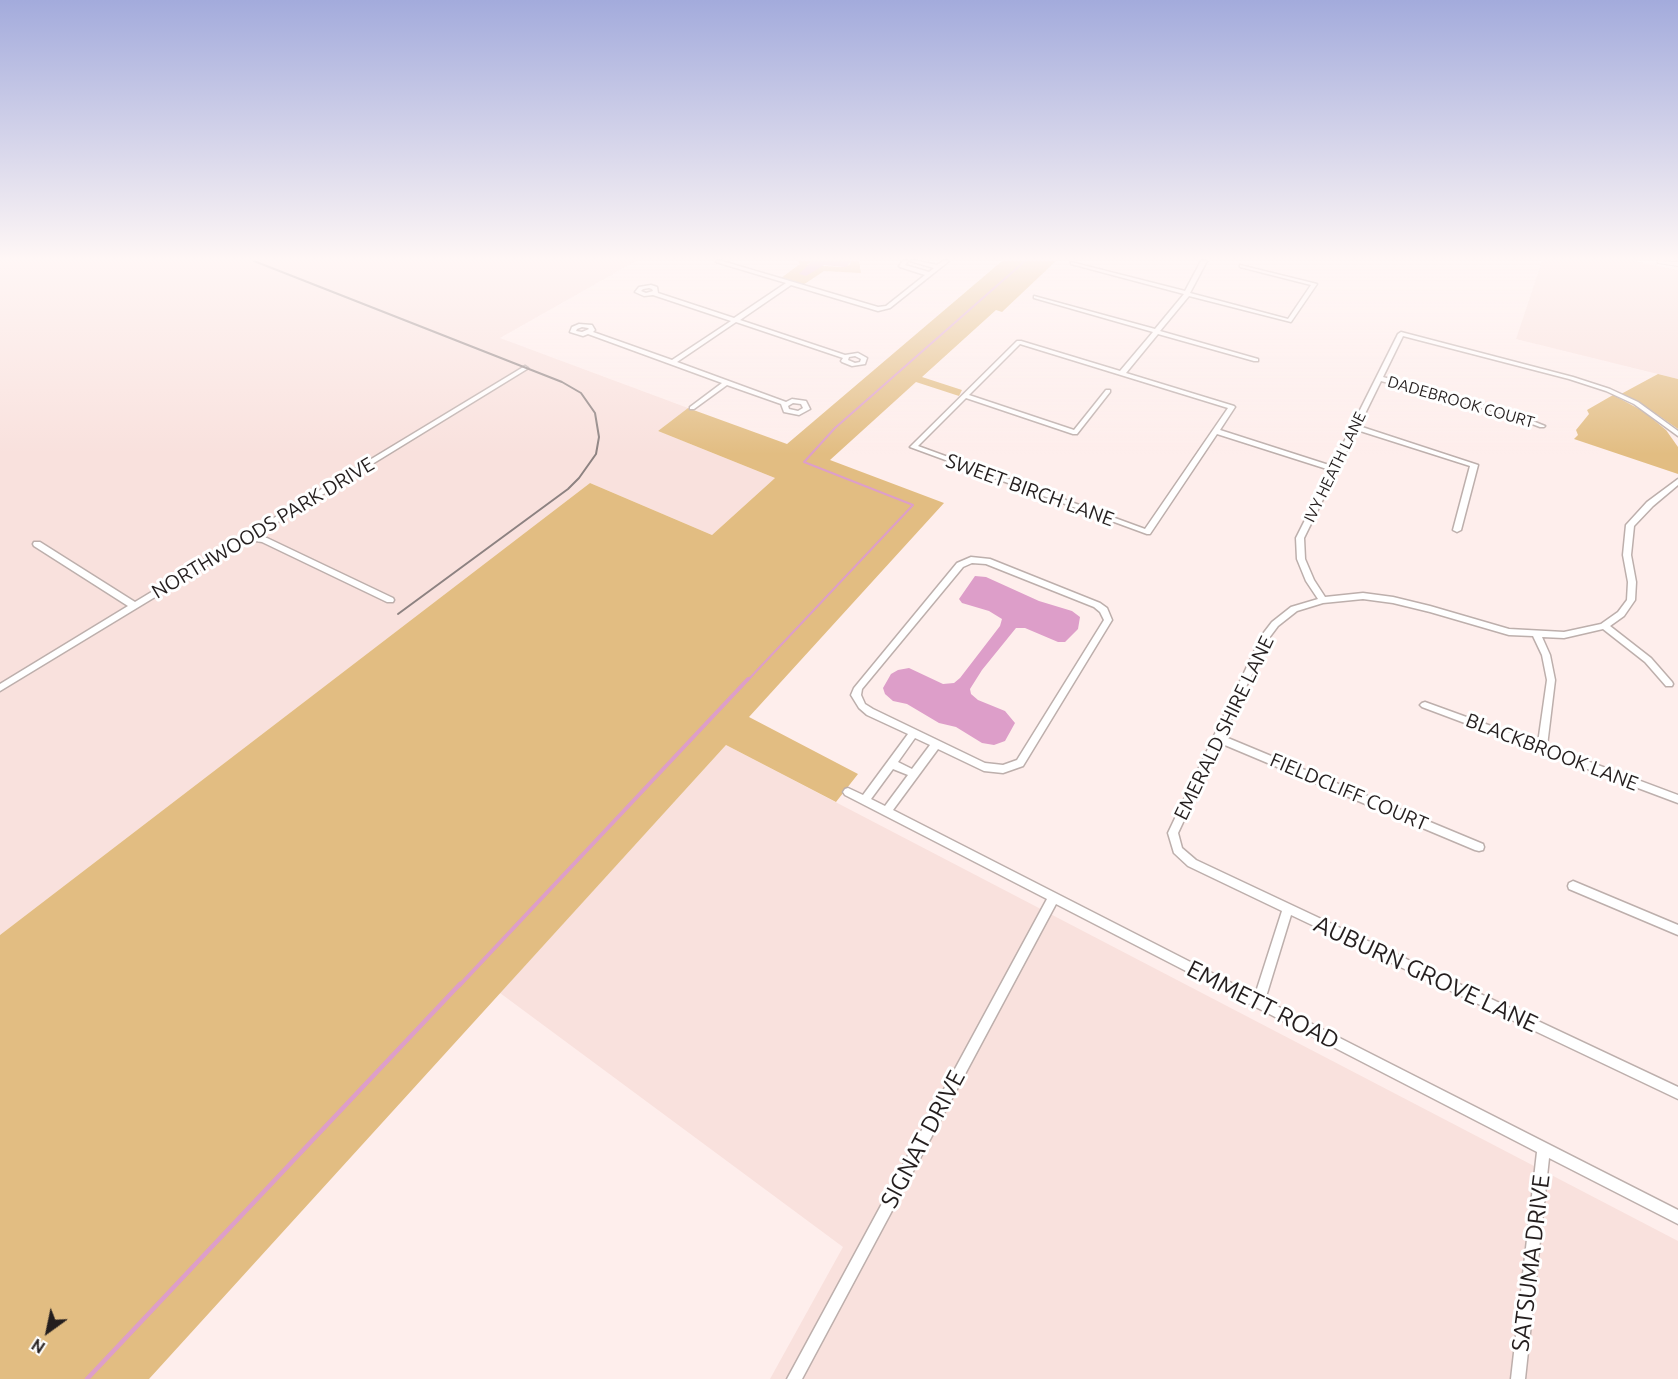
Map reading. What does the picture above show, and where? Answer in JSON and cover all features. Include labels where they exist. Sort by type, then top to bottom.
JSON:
[{"type":"street","points":[[672,363],[727,325]]},
{"type":"street","points":[[751,325],[845,357]]},
{"type":"street","points":[[1134,325],[1256,360]]},
{"type":"street","points":[[1121,374],[1162,325]]},
{"type":"street","points":[[590,333],[786,404]]},
{"type":"street","name":"IVY HEATH LANE","points":[[1323,600],[1310,581],[1300,559],[1300,538],[1401,334],[1571,378],[1608,390],[1636,404],[1678,434]]},
{"type":"street","points":[[1108,391],[1075,433],[965,396],[1019,342],[1232,407],[1216,431],[1334,469]]},
{"type":"street","name":"NORTHWOODS PARK DRIVE","points":[[0,688],[525,368]]},
{"type":"street","name":"DADEBROOK COURT","points":[[1379,378],[1542,426]]},
{"type":"street","points":[[692,408],[726,382]]},
{"type":"street","name":"SWEET BIRCH LANE","points":[[965,396],[913,447],[1147,532],[1216,431]]},
{"type":"street","points":[[1354,428],[1474,465],[1457,530]]},
{"type":"street","points":[[1669,684],[1648,660],[1604,626],[1621,614],[1631,600],[1632,582],[1627,555],[1630,525],[1650,504],[1678,481]]},
{"type":"street","points":[[249,537],[264,540],[390,600]]},
{"type":"street","points":[[37,544],[135,606]]},
{"type":"street","points":[[987,561],[1097,605],[1107,615],[1107,625],[1020,763],[1003,770],[984,767],[914,733],[870,712],[858,701],[858,688],[960,565],[966,562],[987,561]]},
{"type":"street","name":"EMERALD SHIRE LANE","points":[[1178,850],[1173,833],[1265,637],[1275,624],[1294,609],[1323,600],[1363,596],[1393,600],[1481,626],[1537,635],[1564,635],[1604,626]]},
{"type":"street","points":[[1537,635],[1546,656],[1551,680],[1542,748]]},
{"type":"street","name":"BLACKBROOK LANE","points":[[1425,705],[1678,800]]},
{"type":"street","points":[[865,800],[914,733]]},
{"type":"street","name":"FIELDCLIFF COURT","points":[[1218,738],[1479,847]]},
{"type":"street","points":[[887,812],[936,744]]},
{"type":"street","points":[[892,764],[914,774]]},
{"type":"street","name":"EMMETT ROAD","points":[[848,792],[1678,1217]]},
{"type":"street","name":"AUBURN GROVE LANE","points":[[1178,850],[1192,863],[1678,1093]]},
{"type":"street","points":[[1573,886],[1678,930]]},
{"type":"street","name":"SIGNAT DRIVE","points":[[794,1379],[1053,898]]},
{"type":"street","points":[[1259,1002],[1288,909]]},
{"type":"street","name":"SATSUMA DRIVE","points":[[1518,1379],[1544,1148]]},
{"type":"shaded area","points":[[0,325],[522,325],[500,338],[688,408],[658,431],[775,478],[712,535],[590,483],[0,935]]},
{"type":"shaded area","points":[[926,325],[979,325],[922,377],[962,390],[959,396],[916,382],[830,460],[944,503],[749,717],[858,774],[836,802],[726,745],[149,1379],[0,1379],[0,935],[590,483],[712,535],[775,478],[658,431],[688,408],[787,444]]},
{"type":"shaded area","points":[[1521,325],[1678,325],[1678,379],[1516,339]]},
{"type":"shaded area","points":[[1658,374],[1678,379],[1678,429],[1642,404],[1621,394]]},
{"type":"shaded area","points":[[1613,395],[1643,411],[1666,430],[1678,447],[1678,474],[1574,439],[1578,435],[1576,430],[1589,414],[1587,410]]},
{"type":"shaded area","points":[[975,576],[986,577],[1039,601],[1072,611],[1080,617],[1078,629],[1065,642],[1058,642],[1025,628],[1016,628],[982,670],[970,689],[971,694],[978,700],[1005,711],[1015,723],[1005,741],[994,745],[982,743],[956,727],[939,723],[907,704],[893,701],[885,694],[883,688],[891,674],[909,668],[943,684],[954,683],[960,678],[1000,626],[1002,619],[989,611],[962,603],[959,599]]},
{"type":"shaded area","points":[[726,745],[1678,1241],[1678,1379],[770,1379],[843,1247],[500,993]]},
{"type":"waterway","points":[[747,681],[913,505],[804,462],[835,428],[952,325]]},
{"type":"waterway","points":[[459,986],[748,679]]},
{"type":"waterway","points":[[87,1379],[460,984]]},
{"type":"railway","points":[[398,614],[568,489],[596,454],[599,437],[595,413],[581,393],[562,382],[418,325]]}]
